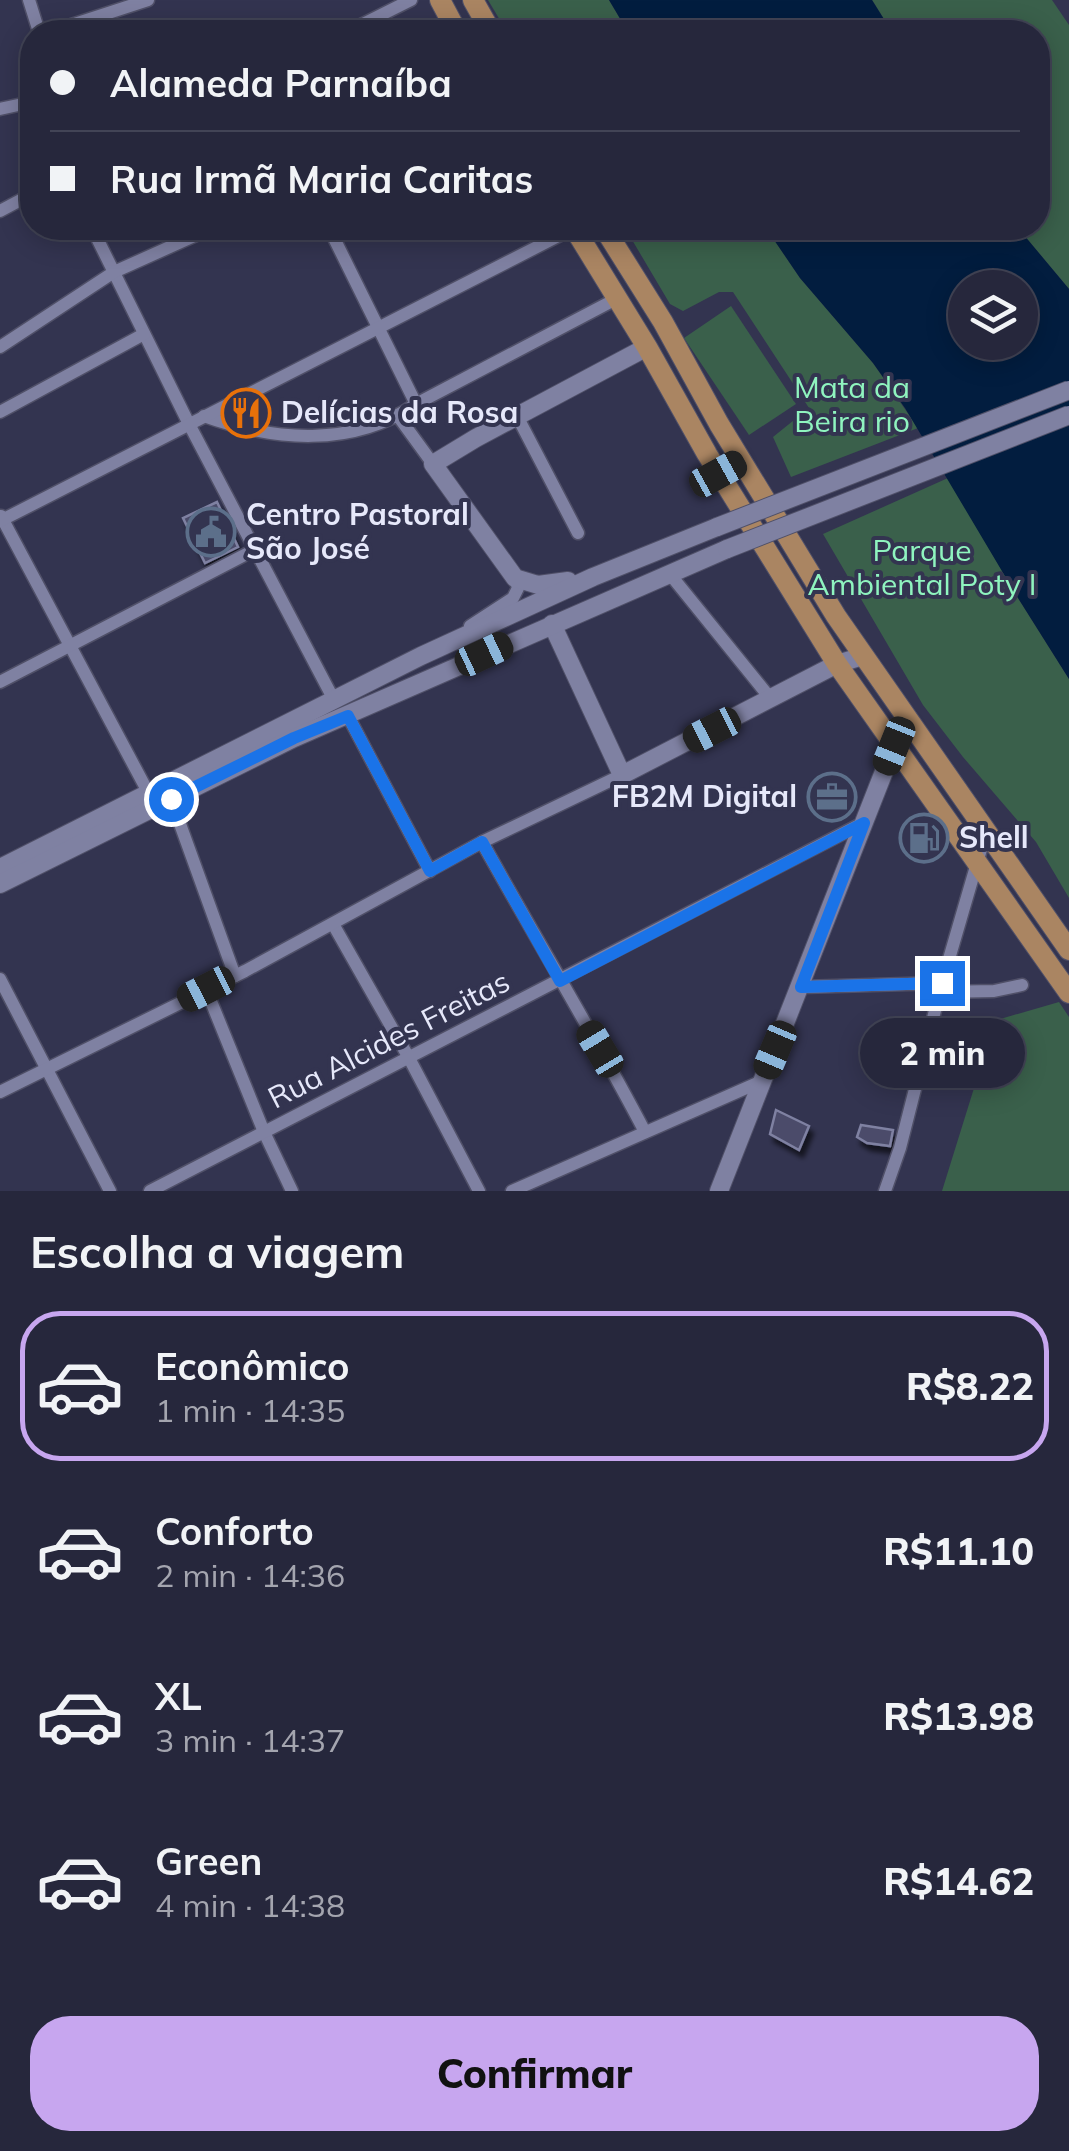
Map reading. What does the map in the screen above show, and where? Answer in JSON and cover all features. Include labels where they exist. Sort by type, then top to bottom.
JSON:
[{"type":"main road","points":[[581,240],[718,474],[836,664],[1069,993]]},
{"type":"main road","points":[[612,240],[836,616],[1069,950]]},
{"type":"main road","points":[[593,577],[538,585],[515,578],[433,464],[647,347]]},
{"type":"main road","points":[[0,868],[421,656],[593,577],[1069,390]]},
{"type":"main road","points":[[0,884],[294,738],[552,624],[726,549],[1069,415]]},
{"type":"main road","points":[[718,474],[742,461]]},
{"type":"main road","points":[[552,624],[622,775],[836,664],[862,656]]},
{"type":"main road","points":[[719,1191],[894,746]]},
{"type":"street","points":[[87,20],[148,0]]},
{"type":"street","points":[[371,20],[411,0]]},
{"type":"street","points":[[98,240],[189,424],[334,700]]},
{"type":"street","points":[[0,347],[114,272],[185,240]]},
{"type":"street","points":[[335,240],[416,404]]},
{"type":"street","points":[[148,792],[1,518],[550,240]]},
{"type":"street","points":[[204,416],[264,432],[331,436],[364,430],[398,416],[616,298]]},
{"type":"street","points":[[0,412],[144,334]]},
{"type":"street","points":[[398,416],[433,464]]},
{"type":"street","points":[[517,416],[578,533]]},
{"type":"street","points":[[0,682],[256,549]]},
{"type":"street","points":[[669,573],[771,700]]},
{"type":"street","points":[[421,656],[513,598],[518,588],[515,578]]},
{"type":"street","points":[[348,716],[430,871]]},
{"type":"street","points":[[0,1092],[234,976],[482,842],[622,775]]},
{"type":"street","points":[[171,799],[234,976]]},
{"type":"street","name":"Rua Alcides Freitas","points":[[150,1191],[864,823]]},
{"type":"street","points":[[885,1191],[986,832]]},
{"type":"street","points":[[482,842],[645,1132]]},
{"type":"street","points":[[333,924],[479,1191]]},
{"type":"street","points":[[0,978],[110,1191]]},
{"type":"street","points":[[801,987],[994,990],[1022,985]]},
{"type":"street","points":[[206,989],[292,1191]]},
{"type":"street","points":[[512,1191],[762,1081]]},
{"type":"street","points":[[714,1102],[738,1102],[750,1111]]},
{"type":"green space","points":[[488,0],[609,0],[621,20],[500,20]]},
{"type":"green space","points":[[872,0],[1052,0],[1069,25],[1069,289],[1028,240],[1050,240],[1050,20],[884,20]]},
{"type":"green space","name":"Mata da Beira rio","points":[[632,240],[774,240],[800,278],[873,363],[918,428],[791,477],[773,437],[809,408],[733,292],[719,292],[683,311],[670,304]]},
{"type":"green space","points":[[731,306],[796,404],[749,435],[684,338]]},
{"type":"green space","name":"Parque Ambiental Poty I","points":[[948,478],[1069,679],[1069,898],[1036,842],[923,705],[823,534]]},
{"type":"green space","points":[[1059,1002],[1069,1017],[1069,1191],[942,1191],[984,1056],[969,1028]]},
{"type":"water","points":[[609,0],[872,0],[884,20],[621,20]]},
{"type":"water","points":[[774,240],[1028,240],[1069,289],[1069,679],[1018,598],[905,408]]},
{"type":"building","name":"Centro Pastoral São José","points":[[217,502],[238,547],[205,563],[183,518]]},
{"type":"building","points":[[776,1110],[809,1126],[799,1150],[770,1134]]},
{"type":"building","points":[[861,1125],[893,1130],[890,1146],[867,1143],[857,1137]]},
{"type":"place","name":"Delícias da Rosa","points":[[246,413]]},
{"type":"place","name":"Centro Pastoral São José","points":[[211,532]]},
{"type":"place","name":"FB2M Digital","points":[[832,797]]},
{"type":"place","name":"Shell","points":[[924,838]]},
{"type":"route","points":[[171,799],[294,738],[348,716],[430,871],[482,842],[560,981],[864,823],[801,987],[942,983]]}]
